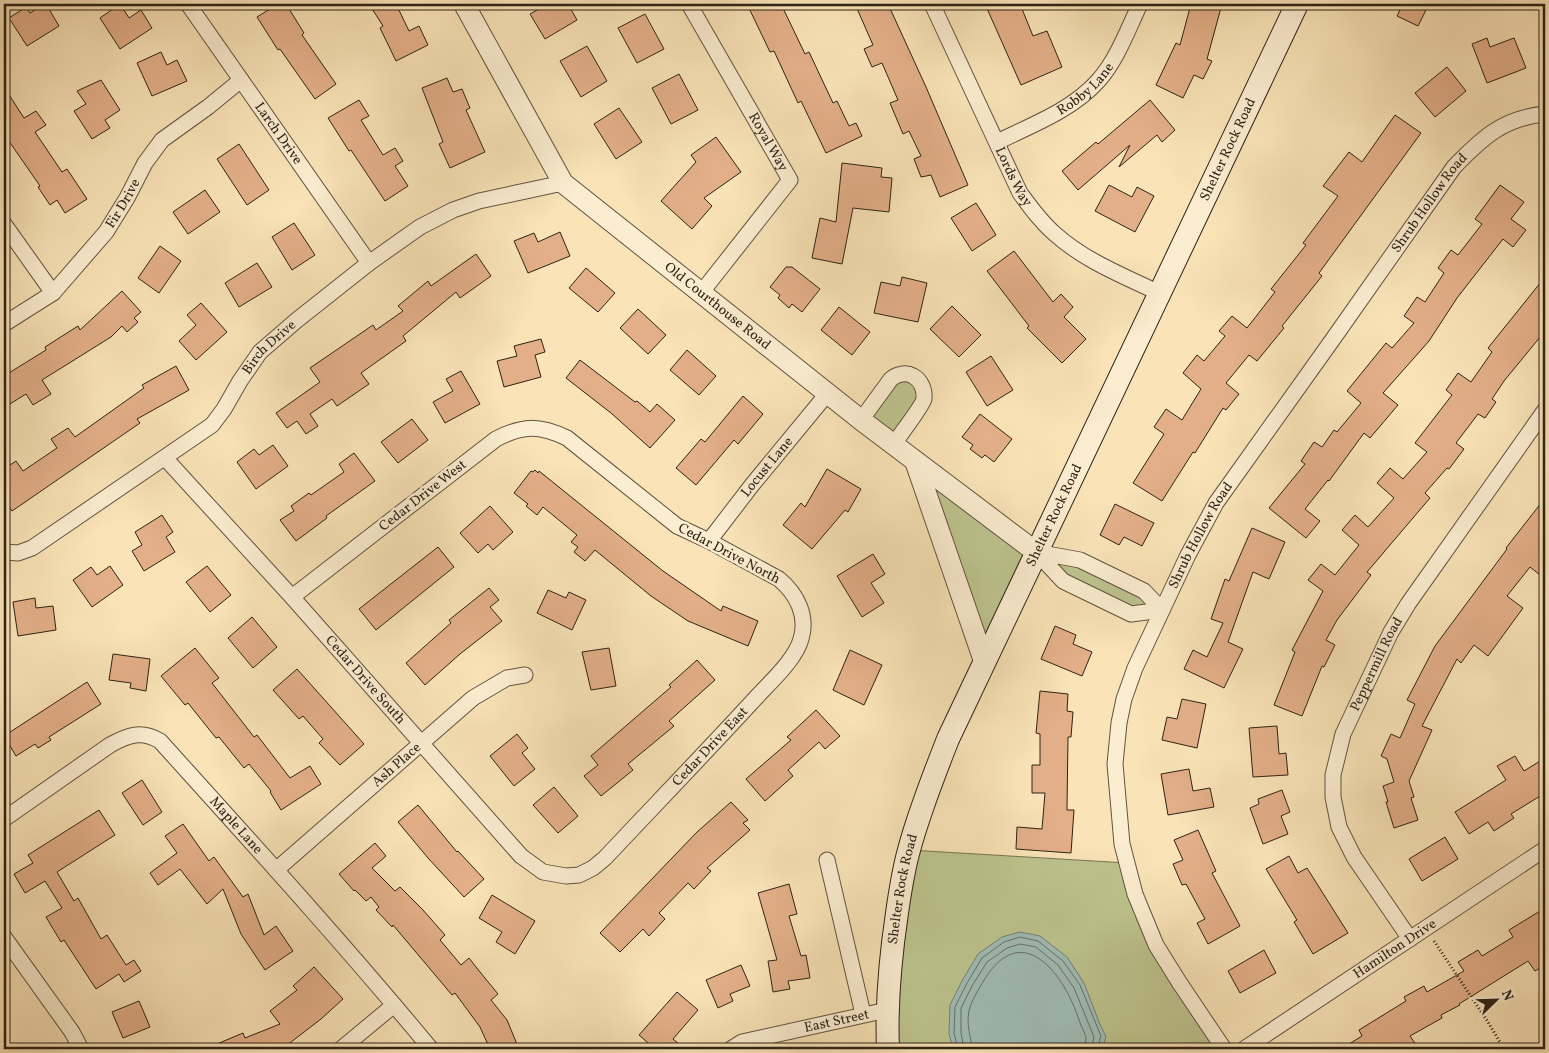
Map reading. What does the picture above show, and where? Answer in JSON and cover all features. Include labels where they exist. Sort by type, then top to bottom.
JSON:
[{"type":"main road","name":"Shelter Rock Road","points":[[888,1049],[887,1010],[891,951],[902,879],[928,790],[948,739],[984,661],[1297,4]]},
{"type":"street","name":"Larch Drive","points":[[188,4],[369,263]]},
{"type":"street","name":"Old Courthouse Road","points":[[464,4],[563,183],[827,394],[1036,552]]},
{"type":"street","name":"Royal Way","points":[[689,4],[790,180],[701,293]]},
{"type":"street","name":"Lords Way","points":[[932,4],[1020,193],[1035,213],[1055,235],[1091,260],[1159,293]]},
{"type":"street","name":"Robby Lane","points":[[997,142],[1072,105],[1098,81],[1114,58],[1140,4]]},
{"type":"street","name":"Fir Drive","points":[[4,324],[52,292],[106,232],[127,198],[145,163],[162,140],[208,107],[241,80]]},
{"type":"street","name":"Shrub Hollow Road","points":[[1224,1049],[1156,945],[1135,894],[1122,844],[1114,764],[1124,699],[1135,668],[1188,554],[1216,503],[1454,167],[1477,142],[1506,124],[1529,116],[1545,114]]},
{"type":"street","name":"Birch Drive","points":[[4,552],[18,553],[32,548],[212,425],[260,352],[369,263],[420,227],[453,210],[479,201],[563,183]]},
{"type":"street","points":[[4,224],[52,292]]},
{"type":"street","points":[[861,420],[894,377],[910,374],[915,377],[923,387],[923,402],[893,445]]},
{"type":"street","name":"Locust Lane","points":[[709,541],[752,485],[827,394]]},
{"type":"street","name":"Peppermill Road","points":[[1410,939],[1354,857],[1339,827],[1333,797],[1333,775],[1343,734],[1391,632],[1408,604],[1545,410]]},
{"type":"street","name":"Cedar Drive West","points":[[292,597],[496,440],[510,432],[540,429],[551,431],[566,438]]},
{"type":"street","name":"Cedar Drive North","points":[[566,438],[676,526],[709,541],[779,579],[789,587],[796,597]]},
{"type":"street","name":"Cedar Drive South","points":[[164,458],[292,597],[521,856],[543,872],[566,876],[579,874]]},
{"type":"street","points":[[915,461],[984,661]]},
{"type":"street","points":[[1036,552],[1062,581],[1131,614],[1162,610]]},
{"type":"street","points":[[1036,552],[1080,560],[1144,591],[1162,610]]},
{"type":"street","name":"Cedar Drive East","points":[[579,874],[593,868],[605,858],[793,656],[801,640],[803,622],[796,597]]},
{"type":"street","name":"Ash Place","points":[[276,870],[473,698],[507,678],[524,675]]},
{"type":"street","name":"Maple Lane","points":[[4,819],[110,745],[126,736],[151,735],[160,740],[276,870],[431,1049]]},
{"type":"street","name":"Hamilton Drive","points":[[1244,1049],[1545,849]]},
{"type":"street","points":[[827,860],[863,1014]]},
{"type":"street","points":[[4,937],[72,1032],[81,1049]]},
{"type":"street","points":[[341,1049],[394,1005]]},
{"type":"street","name":"East Street","points":[[731,1049],[742,1042],[887,1010]]},
{"type":"path","points":[[1425,928],[1504,1049]]},
{"type":"green space","points":[[894,377],[923,387],[893,445],[861,420]]},
{"type":"green space","points":[[915,461],[1036,552],[1080,560],[1162,610],[1131,614],[1063,581],[1036,553],[984,661]]},
{"type":"green space","points":[[909,850],[1127,863],[1135,894],[1224,1049],[888,1049]]},
{"type":"water","points":[[1020,932],[1040,936],[1067,957],[1084,983],[1106,1037],[1102,1049],[953,1049],[949,1034],[950,1005],[962,981],[978,954],[1002,937]]},
{"type":"building","points":[[46,4],[59,26],[27,46],[9,18],[26,7],[30,13]]},
{"type":"building","points":[[120,4],[129,18],[141,10],[152,28],[120,49],[100,18]]},
{"type":"building","points":[[278,4],[286,4],[304,33],[302,35],[336,84],[315,99],[280,49],[278,50],[257,17]]},
{"type":"building","points":[[369,4],[396,4],[409,31],[419,26],[428,45],[396,61],[380,28],[383,26]]},
{"type":"building","points":[[548,4],[568,4],[577,20],[545,39],[530,14]]},
{"type":"building","points":[[747,4],[781,4],[805,54],[809,52],[833,103],[837,101],[849,126],[856,123],[862,136],[826,153],[801,101],[798,103],[774,51],[770,52]]},
{"type":"building","points":[[855,4],[888,4],[968,185],[940,197],[931,175],[921,177],[914,159],[921,156],[909,131],[903,134],[890,103],[898,100],[882,63],[872,67],[864,49],[873,45]]},
{"type":"building","points":[[985,4],[1020,4],[1033,36],[1047,31],[1062,67],[1021,85]]},
{"type":"building","points":[[1191,4],[1222,4],[1207,59],[1212,61],[1203,79],[1194,75],[1183,98],[1156,85],[1176,43],[1180,45]]},
{"type":"building","points":[[1403,4],[1429,4],[1418,26],[1397,16]]},
{"type":"building","points":[[645,14],[664,49],[637,63],[618,28]]},
{"type":"building","points":[[1487,38],[1490,47],[1514,38],[1526,68],[1487,83],[1472,44]]},
{"type":"building","points":[[587,46],[607,81],[581,97],[560,61]]},
{"type":"building","points":[[161,52],[167,65],[177,60],[187,81],[152,96],[137,63]]},
{"type":"building","points":[[1447,67],[1466,91],[1435,117],[1415,93]]},
{"type":"building","points":[[679,74],[698,110],[671,124],[652,88]]},
{"type":"building","points":[[447,78],[453,92],[462,89],[470,108],[466,110],[485,152],[450,168],[439,144],[443,142],[422,88]]},
{"type":"building","points":[[101,80],[120,110],[105,120],[110,128],[92,139],[74,111],[86,104],[77,91]]},
{"type":"building","points":[[4,87],[24,118],[36,111],[46,125],[35,132],[62,172],[67,169],[87,199],[65,213],[57,200],[50,205],[38,187],[40,186],[4,134]]},
{"type":"building","points":[[359,100],[369,116],[361,120],[383,155],[395,148],[403,161],[395,166],[408,186],[385,201],[328,118]]},
{"type":"building","points":[[1150,100],[1175,130],[1162,142],[1157,135],[1119,167],[1130,145],[1078,190],[1062,171],[1096,142],[1098,144]]},
{"type":"building","points":[[619,108],[642,142],[616,159],[594,124]]},
{"type":"building","points":[[1395,115],[1421,133],[1319,273],[1322,276],[1282,326],[1284,328],[1257,361],[1249,355],[1226,383],[1239,394],[1226,410],[1223,408],[1162,501],[1133,483],[1164,434],[1154,427],[1166,409],[1182,420],[1201,389],[1183,373],[1197,355],[1204,361],[1225,336],[1219,331],[1232,316],[1247,328],[1275,292],[1271,289],[1306,245],[1303,243],[1338,196],[1323,186],[1349,152],[1362,162]]},
{"type":"building","points":[[716,137],[741,172],[704,198],[712,206],[692,229],[661,201],[696,162],[691,155]]},
{"type":"building","points":[[239,144],[269,190],[247,205],[217,159]]},
{"type":"building","points":[[842,163],[882,168],[881,177],[892,178],[889,212],[853,208],[842,264],[812,258],[820,218],[836,222]]},
{"type":"building","points":[[1109,185],[1132,197],[1137,187],[1154,196],[1135,232],[1095,211]]},
{"type":"building","points":[[1500,185],[1524,202],[1511,219],[1526,230],[1513,247],[1503,239],[1457,298],[1429,341],[1383,393],[1398,405],[1370,438],[1364,433],[1329,481],[1305,509],[1320,521],[1306,538],[1269,508],[1305,464],[1301,461],[1314,442],[1322,447],[1334,430],[1337,432],[1361,403],[1347,391],[1386,343],[1392,348],[1414,323],[1404,316],[1417,297],[1425,302],[1444,273],[1438,268],[1451,250],[1458,255],[1482,224],[1475,219]]},
{"type":"building","points":[[205,190],[220,212],[188,234],[173,212]]},
{"type":"building","points":[[976,203],[996,235],[972,251],[951,218]]},
{"type":"building","points":[[294,223],[315,255],[292,270],[272,237]]},
{"type":"building","points":[[560,232],[570,256],[528,273],[514,241],[534,233],[538,242]]},
{"type":"building","points":[[160,246],[181,261],[159,293],[138,278]]},
{"type":"building","points":[[1014,251],[1053,302],[1061,294],[1073,307],[1064,317],[1086,339],[1062,363],[1027,328],[1029,326],[987,271]]},
{"type":"building","points":[[476,254],[491,276],[460,298],[456,292],[403,336],[406,341],[361,373],[369,384],[337,406],[332,399],[310,414],[318,426],[306,434],[297,421],[287,428],[276,413],[320,382],[310,368],[373,325],[376,330],[403,311],[398,306],[428,281],[431,286]]},
{"type":"building","points":[[257,263],[272,287],[239,307],[225,283]]},
{"type":"building","points":[[786,267],[792,267],[820,289],[802,312],[792,304],[789,308],[778,298],[780,295],[770,287]]},
{"type":"building","points":[[586,268],[615,293],[598,312],[569,288]]},
{"type":"building","points":[[902,277],[927,283],[918,322],[874,313],[881,282],[900,286]]},
{"type":"building","points":[[1545,277],[1545,331],[1504,381],[1492,399],[1496,402],[1485,418],[1478,414],[1456,443],[1464,449],[1449,469],[1447,468],[1425,493],[1430,498],[1367,572],[1371,575],[1337,620],[1326,640],[1335,645],[1324,667],[1322,666],[1302,716],[1274,705],[1295,652],[1292,650],[1323,591],[1308,580],[1321,564],[1335,575],[1359,545],[1342,530],[1355,515],[1368,527],[1394,498],[1377,483],[1390,468],[1403,479],[1427,452],[1415,443],[1452,395],[1446,390],[1458,373],[1471,382],[1492,352],[1488,348]]},
{"type":"building","points":[[122,291],[141,312],[134,318],[138,322],[127,332],[122,326],[111,337],[42,380],[51,394],[33,405],[26,394],[10,404],[4,393],[4,376],[46,350],[45,347],[78,326],[80,330]]},
{"type":"building","points":[[201,303],[227,332],[196,360],[179,341],[196,325],[187,315]]},
{"type":"building","points":[[952,306],[981,335],[959,357],[930,329]]},
{"type":"building","points":[[839,307],[870,332],[852,355],[821,330]]},
{"type":"building","points":[[638,309],[666,335],[648,354],[620,328]]},
{"type":"building","points":[[541,339],[545,352],[535,355],[541,377],[504,387],[497,361],[517,356],[514,346]]},
{"type":"building","points":[[687,350],[716,376],[699,395],[670,370]]},
{"type":"building","points":[[991,356],[1013,390],[987,406],[966,372]]},
{"type":"building","points":[[580,360],[650,412],[657,404],[675,420],[650,448],[611,413],[566,378]]},
{"type":"building","points":[[176,366],[189,390],[137,419],[140,423],[12,511],[4,499],[4,469],[16,461],[23,471],[57,448],[51,439],[68,428],[75,437],[144,388],[142,385]]},
{"type":"building","points":[[461,371],[480,404],[445,423],[433,402],[453,391],[446,379]]},
{"type":"building","points":[[743,396],[763,414],[738,444],[734,440],[696,485],[676,468],[701,439],[705,442]]},
{"type":"building","points":[[980,414],[1012,439],[994,462],[985,455],[982,458],[970,449],[973,445],[962,437]]},
{"type":"building","points":[[412,419],[428,440],[398,463],[381,442]]},
{"type":"building","points":[[273,445],[288,466],[256,489],[237,462],[254,449],[259,455]]},
{"type":"building","points":[[354,453],[375,481],[326,516],[327,518],[296,541],[280,520],[294,511],[291,506],[309,493],[311,495],[344,472],[339,464]]},
{"type":"building","points":[[827,469],[861,489],[848,512],[845,510],[812,549],[783,525],[801,503],[805,507]]},
{"type":"building","points":[[535,470],[538,473],[539,471],[663,571],[721,611],[723,606],[758,621],[748,646],[688,621],[651,596],[595,550],[585,561],[574,552],[578,547],[571,542],[577,535],[543,507],[537,515],[526,506],[528,504],[514,493],[531,471]]},
{"type":"building","points":[[1545,498],[1545,579],[1530,567],[1507,596],[1523,608],[1488,656],[1474,645],[1461,663],[1457,659],[1422,726],[1432,730],[1409,781],[1414,797],[1411,798],[1418,820],[1394,828],[1383,786],[1394,782],[1387,759],[1381,756],[1391,734],[1400,738],[1415,704],[1407,700],[1435,646]]},
{"type":"building","points":[[1115,504],[1154,523],[1142,546],[1124,537],[1119,545],[1100,535]]},
{"type":"building","points":[[490,506],[513,532],[493,550],[488,544],[478,553],[460,533]]},
{"type":"building","points":[[162,515],[173,532],[166,537],[175,552],[144,571],[132,551],[142,545],[135,532]]},
{"type":"building","points":[[1252,528],[1285,542],[1269,579],[1253,572],[1228,642],[1243,649],[1224,688],[1184,669],[1193,650],[1207,657],[1223,623],[1211,619],[1225,579],[1229,581]]},
{"type":"building","points":[[438,547],[454,567],[376,630],[359,609]]},
{"type":"building","points":[[873,554],[885,574],[871,583],[884,603],[862,617],[837,576]]},
{"type":"building","points":[[110,566],[123,585],[92,607],[73,580],[91,567],[97,575]]},
{"type":"building","points":[[207,566],[231,595],[210,612],[186,582]]},
{"type":"building","points":[[489,588],[499,600],[490,607],[502,621],[425,685],[406,663],[451,623],[449,620]]},
{"type":"building","points":[[548,590],[566,598],[569,592],[586,600],[572,630],[537,613]]},
{"type":"building","points":[[35,598],[36,608],[53,606],[56,630],[18,636],[13,602]]},
{"type":"building","points":[[252,617],[277,647],[253,668],[228,638]]},
{"type":"building","points":[[1055,626],[1076,635],[1073,644],[1092,652],[1082,676],[1041,659]]},
{"type":"building","points":[[195,648],[219,678],[212,683],[254,737],[257,735],[290,778],[310,766],[321,784],[281,810],[271,791],[249,764],[244,768],[219,737],[216,738],[188,703],[185,705],[161,676]]},
{"type":"building","points":[[609,648],[616,686],[591,690],[582,652]]},
{"type":"building","points":[[850,650],[882,665],[864,705],[833,690]]},
{"type":"building","points":[[113,654],[150,659],[146,691],[130,688],[131,683],[109,680]]},
{"type":"building","points":[[697,660],[715,680],[669,721],[674,726],[628,764],[633,770],[601,796],[584,776],[598,765],[591,756],[671,687],[669,685]]},
{"type":"building","points":[[297,669],[364,744],[340,765],[319,743],[323,739],[303,716],[299,719],[273,690]]},
{"type":"building","points":[[87,682],[101,704],[49,737],[51,740],[38,748],[35,744],[16,756],[4,736]]},
{"type":"building","points":[[1040,691],[1068,694],[1067,711],[1073,712],[1071,737],[1068,737],[1067,810],[1074,810],[1071,853],[1016,849],[1017,827],[1042,829],[1045,793],[1032,793],[1032,765],[1040,765],[1040,734],[1036,733]]},
{"type":"building","points":[[1182,699],[1206,704],[1197,748],[1162,740],[1167,717],[1177,719]]},
{"type":"building","points":[[816,710],[840,736],[825,749],[819,742],[788,770],[793,776],[765,801],[746,779],[791,740],[787,737]]},
{"type":"building","points":[[1277,726],[1279,754],[1286,753],[1288,775],[1253,777],[1249,728]]},
{"type":"building","points":[[517,734],[528,748],[522,753],[535,769],[514,786],[490,756]]},
{"type":"building","points":[[1515,756],[1524,771],[1545,758],[1545,793],[1511,814],[1514,818],[1494,831],[1488,822],[1469,834],[1455,812],[1506,780],[1497,766]]},
{"type":"building","points":[[1189,769],[1193,791],[1210,788],[1214,807],[1168,815],[1161,774]]},
{"type":"building","points":[[142,780],[162,812],[143,825],[122,793]]},
{"type":"building","points":[[554,787],[578,816],[558,833],[533,805]]},
{"type":"building","points":[[1282,790],[1290,812],[1281,816],[1288,834],[1263,844],[1250,808],[1259,804],[1258,799]]},
{"type":"building","points":[[731,802],[748,820],[743,823],[750,830],[707,868],[711,871],[694,889],[688,883],[659,913],[665,919],[649,936],[643,929],[620,952],[600,933],[697,832]]},
{"type":"building","points":[[418,805],[457,852],[484,879],[464,897],[398,822]]},
{"type":"building","points":[[99,810],[115,835],[57,872],[74,901],[78,898],[101,939],[107,935],[126,965],[134,960],[141,971],[124,982],[119,974],[96,989],[64,940],[61,942],[46,917],[62,908],[45,881],[25,893],[14,874],[33,863],[28,855]]},
{"type":"building","points":[[183,824],[209,861],[214,857],[243,897],[248,894],[264,935],[276,926],[293,951],[265,970],[241,934],[223,889],[207,904],[180,869],[158,885],[150,873],[177,853],[165,836]]},
{"type":"building","points":[[1198,830],[1216,871],[1212,873],[1240,926],[1208,944],[1197,923],[1205,919],[1186,884],[1182,885],[1173,864],[1183,860],[1174,840]]},
{"type":"building","points":[[1445,837],[1458,859],[1422,881],[1409,859]]},
{"type":"building","points":[[375,843],[386,856],[372,868],[395,891],[400,887],[423,910],[445,935],[440,940],[461,965],[469,958],[498,994],[491,1000],[507,1020],[519,1049],[490,1049],[480,1027],[455,993],[452,995],[393,925],[392,927],[376,910],[379,907],[371,897],[366,901],[339,874]]},
{"type":"building","points":[[1289,856],[1298,873],[1307,868],[1348,933],[1313,954],[1294,922],[1297,920],[1266,869]]},
{"type":"building","points":[[789,884],[797,914],[789,916],[801,956],[806,955],[810,978],[788,981],[790,989],[773,992],[768,961],[777,960],[758,893]]},
{"type":"building","points":[[492,895],[535,921],[515,954],[496,942],[502,932],[479,918]]},
{"type":"building","points":[[1545,908],[1545,965],[1535,971],[1528,961],[1460,1005],[1441,1015],[1442,1018],[1410,1036],[1419,1049],[1341,1049],[1362,1036],[1359,1030],[1406,1001],[1404,997],[1424,986],[1427,992],[1464,971],[1458,962],[1478,950],[1482,956],[1513,937],[1509,930]]},
{"type":"building","points":[[1264,950],[1276,973],[1240,993],[1228,971]]},
{"type":"building","points":[[741,965],[750,986],[730,994],[733,1001],[718,1008],[706,980]]},
{"type":"building","points":[[314,967],[343,999],[321,1019],[282,1049],[205,1049],[243,1033],[245,1038],[280,1024],[270,1011],[297,990],[293,986]]},
{"type":"building","points":[[677,992],[698,1010],[673,1039],[685,1049],[655,1049],[639,1035]]},
{"type":"building","points":[[139,1001],[150,1027],[123,1038],[112,1012]]}]
